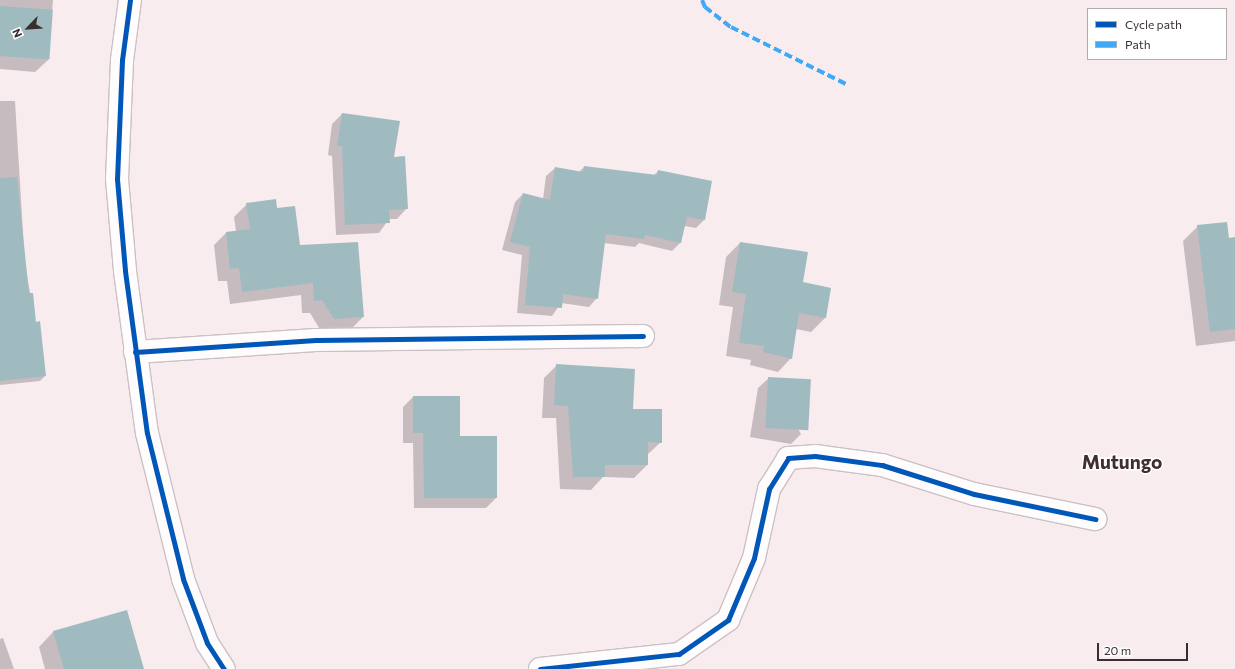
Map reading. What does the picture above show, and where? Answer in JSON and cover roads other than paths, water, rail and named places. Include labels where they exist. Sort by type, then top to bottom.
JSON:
[{"type":"street","points":[[130,0],[122,60],[117,179],[135,352],[147,433],[182,579],[207,643],[224,669]]},
{"type":"street","points":[[135,352],[316,340],[643,336]]},
{"type":"street","points":[[540,669],[679,654],[728,620],[754,558],[769,489],[788,458],[815,456],[882,465],[974,494],[1095,519]]},
{"type":"district","name":"Mutungo","points":[[1122,462]]}]
